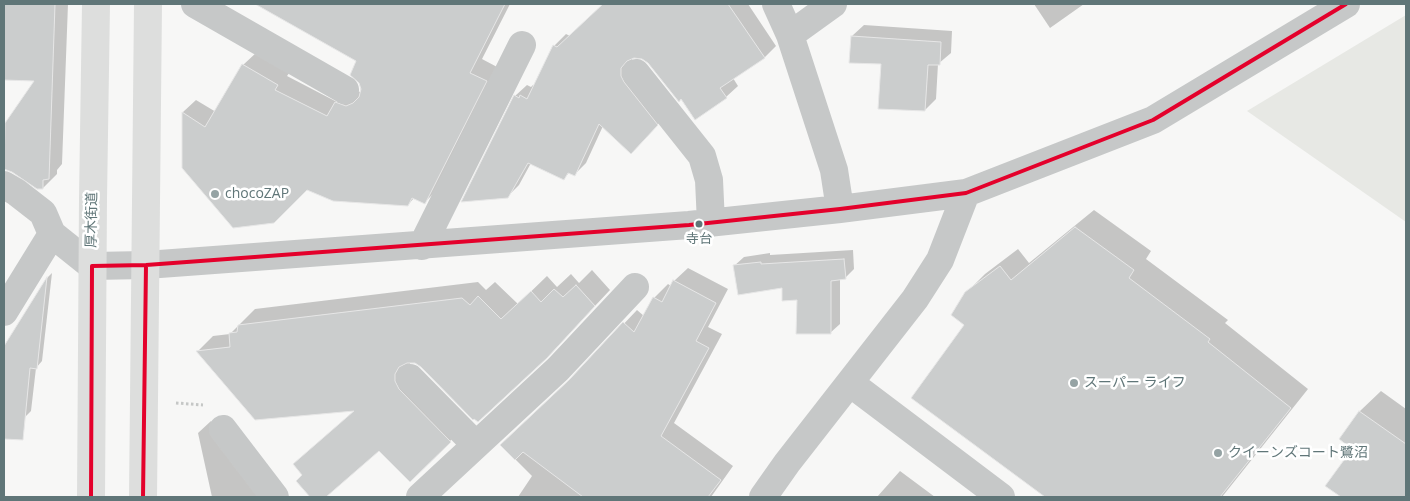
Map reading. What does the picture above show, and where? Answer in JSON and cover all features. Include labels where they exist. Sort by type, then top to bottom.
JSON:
[{"type":"highway","name":"厚木街道","points":[[91,497],[96,4]]},
{"type":"highway","points":[[142,497],[148,4]]},
{"type":"street","points":[[195,4],[346,90]]},
{"type":"street","points":[[776,4],[790,35],[834,170],[840,210]]},
{"type":"street","points":[[790,35],[833,4]]},
{"type":"street","points":[[4,185],[43,213],[52,234],[92,266],[146,265],[422,246],[711,223],[840,210],[966,193],[1153,120],[1346,4]]},
{"type":"street","points":[[422,246],[522,45]]},
{"type":"street","points":[[636,73],[702,156],[709,180],[711,223]]},
{"type":"street","points":[[763,497],[787,463],[914,299],[940,260],[966,193]]},
{"type":"street","points":[[4,312],[52,234]]},
{"type":"street","points":[[420,497],[558,369],[636,287]]},
{"type":"street","points":[[410,378],[476,445]]},
{"type":"street","points":[[850,383],[1001,497]]},
{"type":"street","points":[[223,429],[275,497]]},
{"type":"shaded area","points":[[1406,15],[1406,222],[1247,111]]},
{"type":"building","points":[[4,4],[55,4],[49,179],[43,180],[43,189],[37,189],[12,172],[4,169],[5,123],[34,81],[4,80]]},
{"type":"building","points":[[255,4],[505,4],[470,73],[487,81],[425,204],[412,198],[408,206],[333,201],[307,190],[274,223],[233,228],[182,168],[182,112],[205,127],[242,64],[278,85],[275,90],[327,116],[335,102],[346,106],[353,103],[359,97],[361,89],[359,83],[350,75],[356,61]]},
{"type":"building","points":[[603,4],[728,4],[765,58],[720,88],[727,98],[695,120],[681,99],[679,102],[648,63],[642,59],[634,58],[627,61],[621,68],[621,76],[658,125],[631,154],[599,124],[575,176],[568,173],[564,180],[528,163],[508,198],[461,202],[514,95],[519,98],[520,95],[527,99],[553,45],[557,47]]},
{"type":"building","points":[[851,36],[941,42],[940,65],[928,65],[925,111],[878,109],[881,64],[849,63]]},
{"type":"building","points":[[1075,227],[1134,270],[1129,278],[1210,339],[1208,342],[1291,408],[1220,497],[1045,497],[911,398],[964,325],[951,315],[965,292],[1000,266],[1011,280]]},
{"type":"building","points":[[844,259],[846,279],[831,281],[831,334],[796,334],[797,300],[782,301],[782,288],[738,295],[733,265]]},
{"type":"building","points":[[47,277],[37,369],[30,368],[23,440],[4,439],[4,346]]},
{"type":"building","points":[[673,280],[716,303],[696,341],[709,348],[661,436],[721,480],[708,497],[583,497],[523,452],[515,460],[500,445],[569,380],[623,322],[634,332],[653,297],[662,302]]},
{"type":"building","points":[[576,285],[595,306],[547,358],[478,422],[473,420],[421,367],[415,363],[407,363],[399,367],[395,374],[395,381],[399,389],[451,442],[410,482],[379,451],[326,497],[310,497],[296,481],[302,475],[293,464],[354,411],[255,420],[196,351],[230,347],[229,333],[237,332],[238,325],[462,298],[470,305],[478,296],[501,319],[531,291],[541,302],[554,289],[563,297]]},
{"type":"building","points":[[1359,411],[1406,444],[1406,497],[1341,497],[1325,486],[1352,449],[1339,439]]},
{"type":"transit line","points":[[91,497],[92,266],[146,265],[689,225],[966,193],[1153,120],[1346,4]]},
{"type":"transit line","points":[[143,497],[146,265]]},
{"type":"place","name":"chocoZAP","points":[[215,194]]},
{"type":"place","name":"寺台","points":[[699,224]]},
{"type":"place","name":"スーパー ライフ","points":[[1074,383]]},
{"type":"place","name":"クイーンズコート鷺沼","points":[[1218,453]]}]
